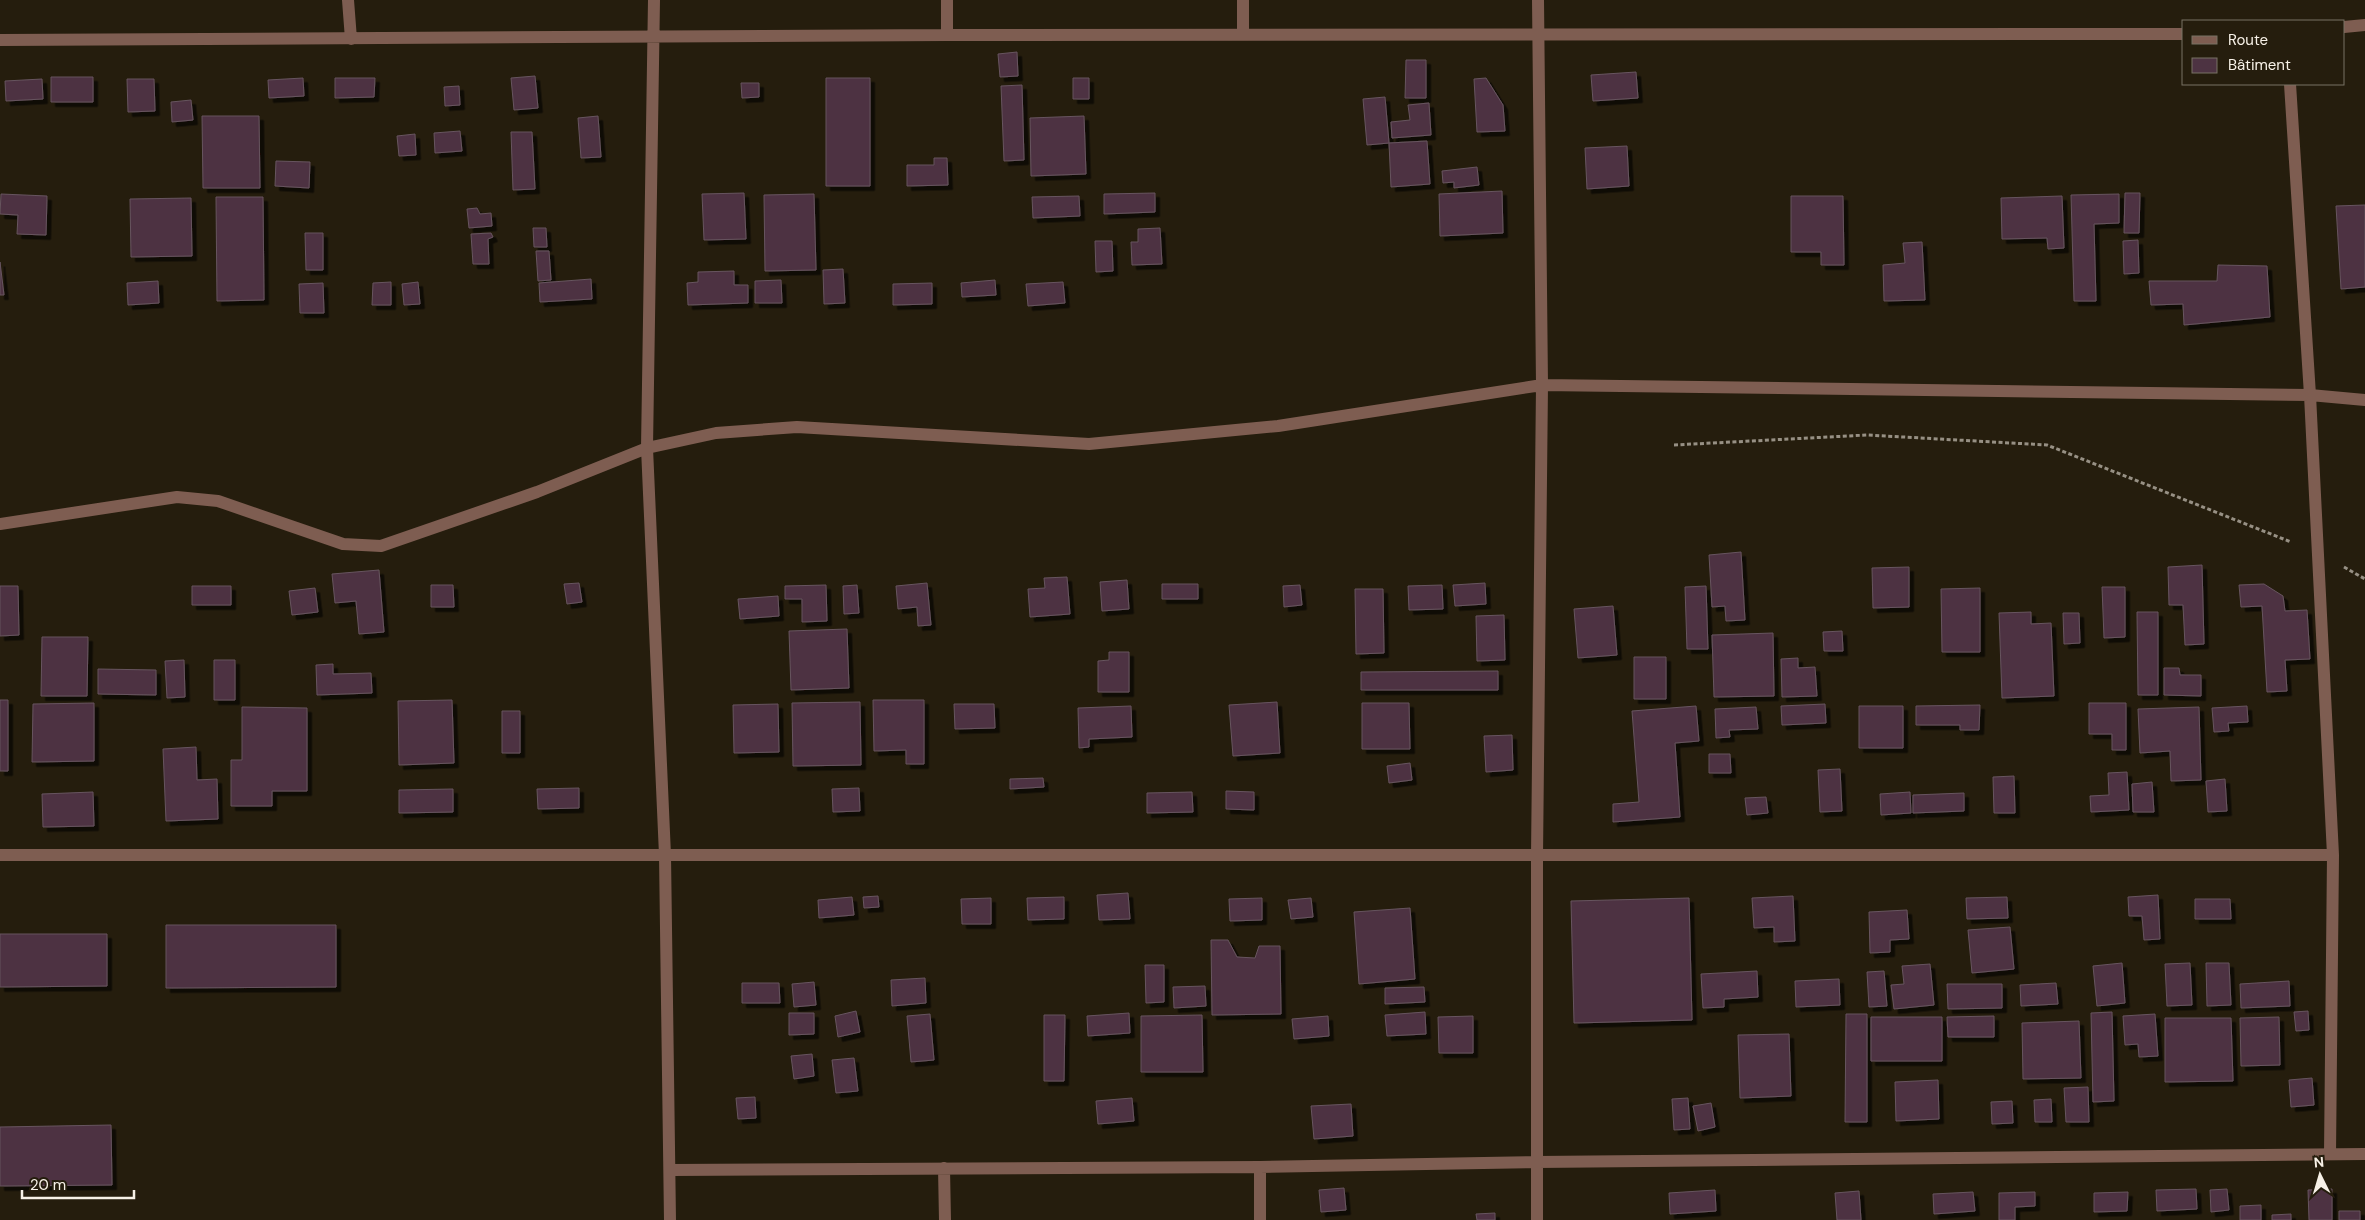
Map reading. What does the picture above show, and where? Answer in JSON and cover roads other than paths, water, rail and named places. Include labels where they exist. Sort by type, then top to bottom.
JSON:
[{"type":"street","points":[[348,0],[351,39]]},
{"type":"street","points":[[654,0],[655,37],[647,448],[665,856],[671,1170],[670,1220]]},
{"type":"street","points":[[947,0],[947,35]]},
{"type":"street","points":[[1243,0],[1243,35]]},
{"type":"street","points":[[1537,1220],[1542,385],[1538,0]]},
{"type":"street","points":[[2345,27],[2365,25]]},
{"type":"street","points":[[0,40],[947,35],[2182,34]]},
{"type":"street","points":[[2290,85],[2310,395],[2333,855],[2330,1154]]},
{"type":"street","points":[[0,524],[177,497],[218,501],[342,544],[381,546],[537,492],[647,448],[716,433],[797,427],[1089,444],[1278,426],[1542,385],[2310,395],[2365,400]]},
{"type":"street","points":[[0,855],[2333,855]]},
{"type":"street","points":[[671,1170],[1260,1167],[1537,1162],[2365,1154]]},
{"type":"street","points":[[1260,1167],[1260,1220]]},
{"type":"street","points":[[944,1168],[944,1220]]}]
